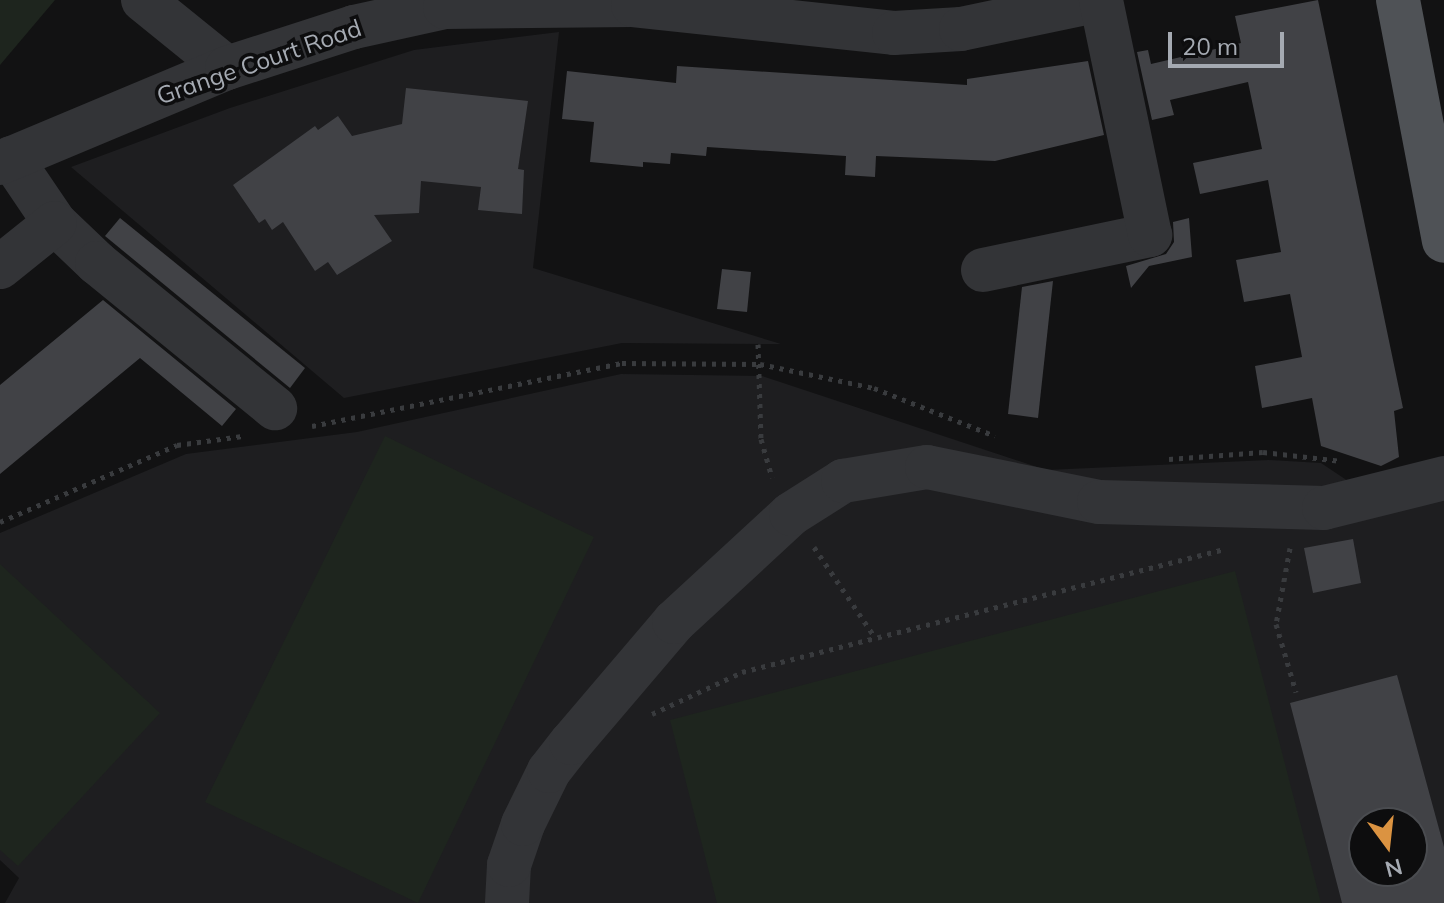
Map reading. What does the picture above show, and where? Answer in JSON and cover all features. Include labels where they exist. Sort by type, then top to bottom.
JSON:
[{"type":"main road","points":[[1398,0],[1430,95],[1444,241]]},
{"type":"street","points":[[143,0],[193,68]]},
{"type":"street","points":[[983,270],[1150,235],[1100,0]]},
{"type":"street","name":"Grange Court Road","points":[[6,160],[193,68],[445,7],[633,5],[894,33],[961,29],[1100,0]]},
{"type":"street","points":[[6,160],[55,223],[274,423]]},
{"type":"street","points":[[0,267],[55,223]]},
{"type":"street","points":[[507,903],[509,865],[523,824],[549,771],[674,622],[791,514],[843,481],[927,467],[1099,502],[1324,508],[1444,478]]},
{"type":"path","points":[[0,522],[177,445],[274,423],[622,363],[760,364],[874,388],[1011,444]]},
{"type":"path","points":[[1157,460],[1263,452],[1334,457],[1393,490]]},
{"type":"path","points":[[1296,508],[1276,624],[1296,692]]},
{"type":"path","points":[[649,716],[700,688],[742,672],[1235,547]]},
{"type":"shaded area","points":[[0,0],[55,0],[0,65]]},
{"type":"shaded area","points":[[559,32],[533,268],[781,344],[622,343],[344,398],[71,167],[230,108],[414,50]]},
{"type":"shaded area","points":[[621,374],[762,376],[1046,470],[1269,460],[1321,463],[1381,503],[1444,488],[1444,903],[5,903],[19,878],[0,860],[0,533],[186,454],[357,432]]},
{"type":"shaded area","points":[[385,436],[594,537],[418,903],[205,802]]},
{"type":"shaded area","points":[[0,564],[160,713],[18,866],[0,850]]},
{"type":"shaded area","points":[[1235,571],[1321,903],[717,903],[670,720]]},
{"type":"building","points":[[1318,0],[1403,408],[1394,411],[1399,457],[1381,466],[1321,446],[1312,398],[1262,408],[1255,366],[1302,357],[1290,294],[1244,302],[1236,260],[1281,252],[1268,180],[1200,194],[1193,163],[1262,149],[1248,82],[1170,100],[1174,115],[1152,120],[1137,52],[1148,50],[1151,64],[1241,43],[1235,16]]},
{"type":"building","points":[[1088,61],[1104,135],[995,161],[876,156],[875,177],[845,175],[846,156],[707,147],[706,156],[671,153],[670,164],[643,162],[643,167],[590,162],[594,122],[562,119],[567,71],[676,83],[677,66],[967,85],[967,79]]},
{"type":"building","points":[[406,88],[528,101],[518,169],[524,170],[522,214],[478,210],[481,187],[421,181],[419,213],[374,215],[392,241],[337,275],[328,262],[315,271],[283,222],[272,230],[265,219],[259,223],[233,185],[315,126],[318,130],[338,116],[352,136],[402,124]]},
{"type":"building","points":[[120,218],[305,368],[290,388],[105,236]]},
{"type":"building","points":[[1189,218],[1192,257],[1149,266],[1131,288],[1126,266],[1166,254],[1174,242],[1173,222]]},
{"type":"building","points":[[722,269],[751,272],[747,312],[717,309]]},
{"type":"building","points":[[1053,281],[1038,418],[1008,414],[1022,287]]},
{"type":"building","points":[[103,300],[236,409],[222,426],[140,358],[0,474],[0,385]]},
{"type":"building","points":[[1353,539],[1361,583],[1313,593],[1304,548]]},
{"type":"building","points":[[1397,675],[1444,847],[1444,903],[1342,903],[1290,703]]}]
